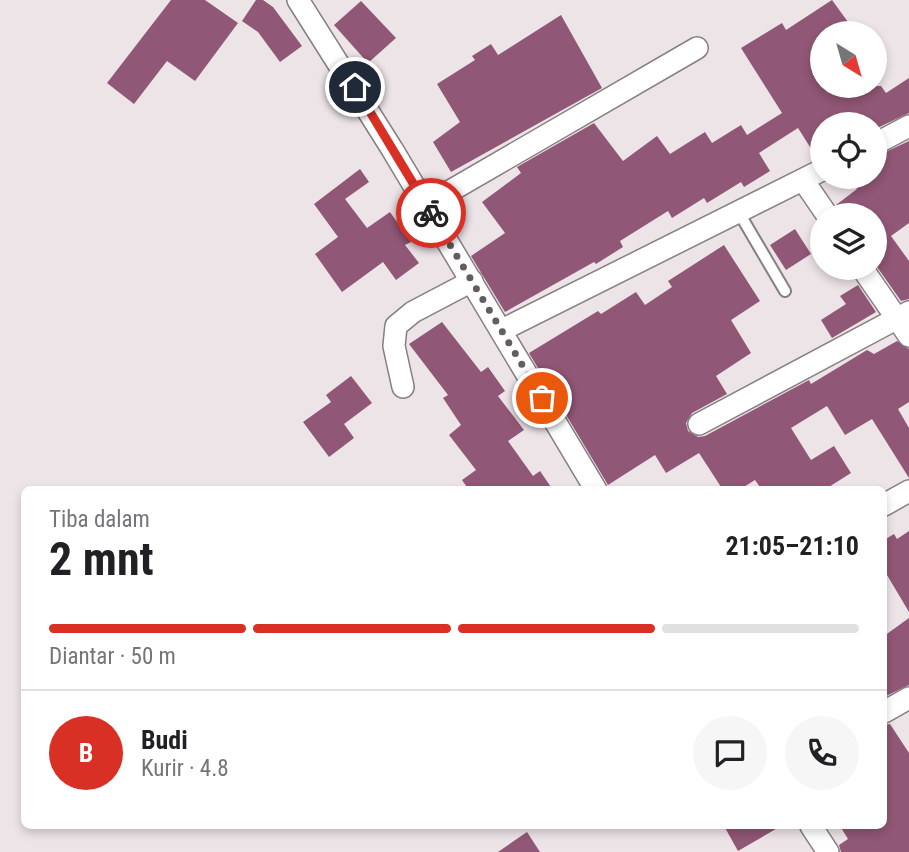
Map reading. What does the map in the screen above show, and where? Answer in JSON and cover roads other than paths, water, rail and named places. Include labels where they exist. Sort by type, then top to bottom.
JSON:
[{"type":"street","points":[[298,0],[426,205],[594,486]]},
{"type":"street","points":[[426,205],[696,48]]},
{"type":"street","points":[[887,137],[909,125]]},
{"type":"street","points":[[502,330],[810,176]]},
{"type":"street","points":[[699,424],[905,323],[871,280]]},
{"type":"street","points":[[403,387],[394,346],[397,326],[413,312],[472,281]]},
{"type":"street","points":[[887,503],[909,491]]},
{"type":"street","points":[[887,710],[909,698]]},
{"type":"street","points":[[813,829],[828,852]]},
{"type":"lane","points":[[738,211],[785,291]]}]
